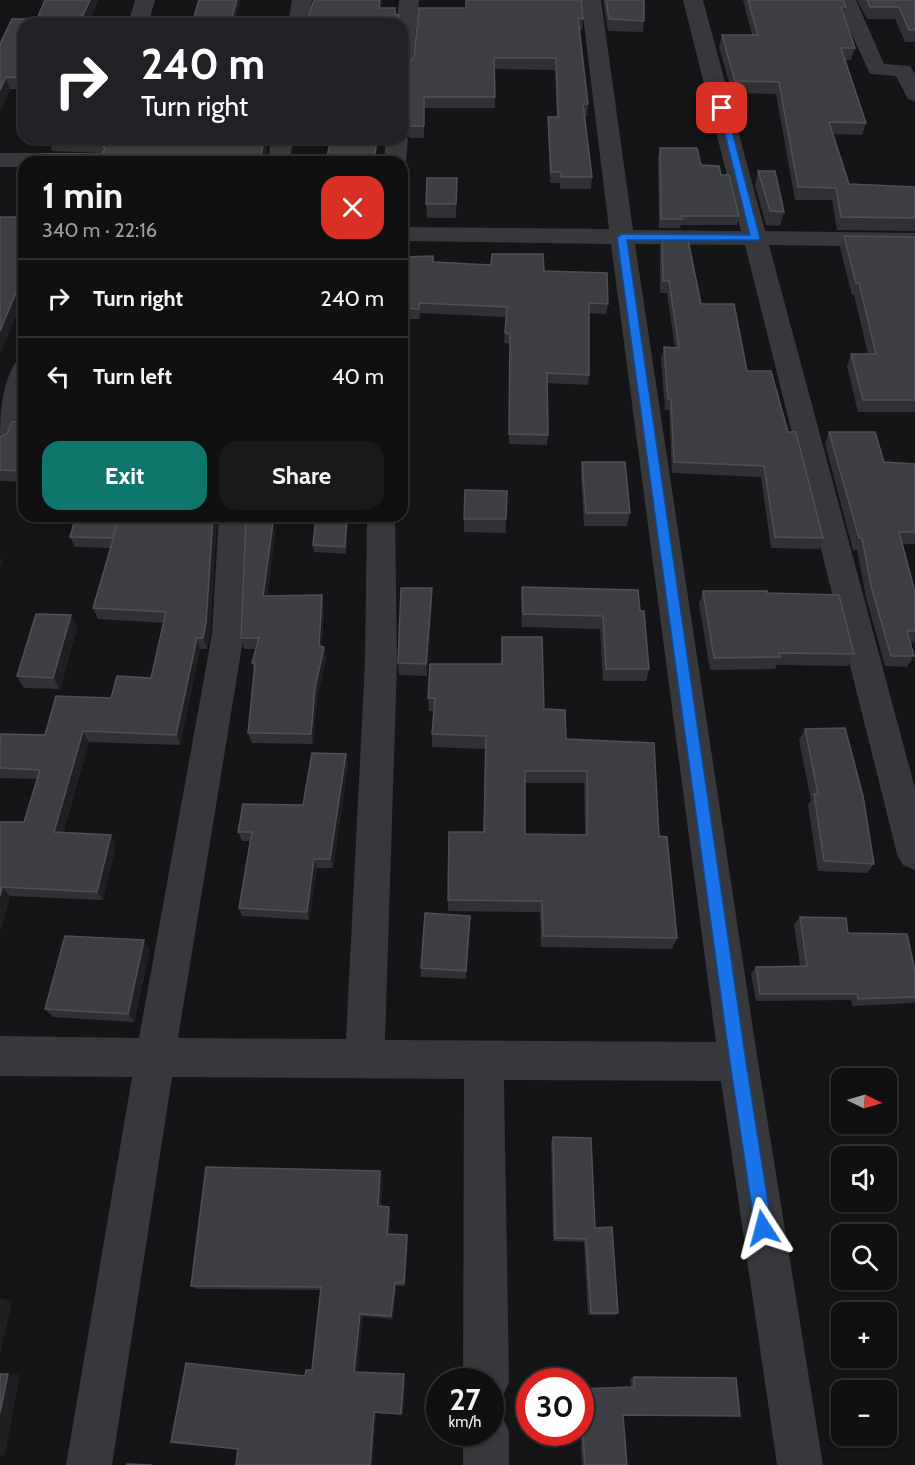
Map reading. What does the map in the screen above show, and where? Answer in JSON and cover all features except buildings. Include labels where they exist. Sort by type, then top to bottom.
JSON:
[{"type":"street","points":[[140,18],[145,0]]},
{"type":"street","points":[[299,18],[302,0]]},
{"type":"street","points":[[407,18],[409,0]]},
{"type":"street","points":[[591,0],[738,1062],[800,1465]]},
{"type":"street","points":[[693,0],[915,854]]},
{"type":"street","points":[[846,0],[877,70],[903,70],[915,95]]},
{"type":"street","points":[[0,160],[18,159]]},
{"type":"street","points":[[408,234],[915,240]]},
{"type":"street","points":[[0,438],[18,386]]},
{"type":"street","points":[[89,1465],[155,1057],[228,634],[233,522]]},
{"type":"street","points":[[365,1059],[381,662],[381,522]]},
{"type":"street","points":[[0,1056],[738,1062]]},
{"type":"street","points":[[484,1060],[486,1368]]},
{"type":"street","points":[[486,1446],[486,1465]]},
{"type":"route","points":[[722,108],[756,238],[622,237],[763,1228]]}]
